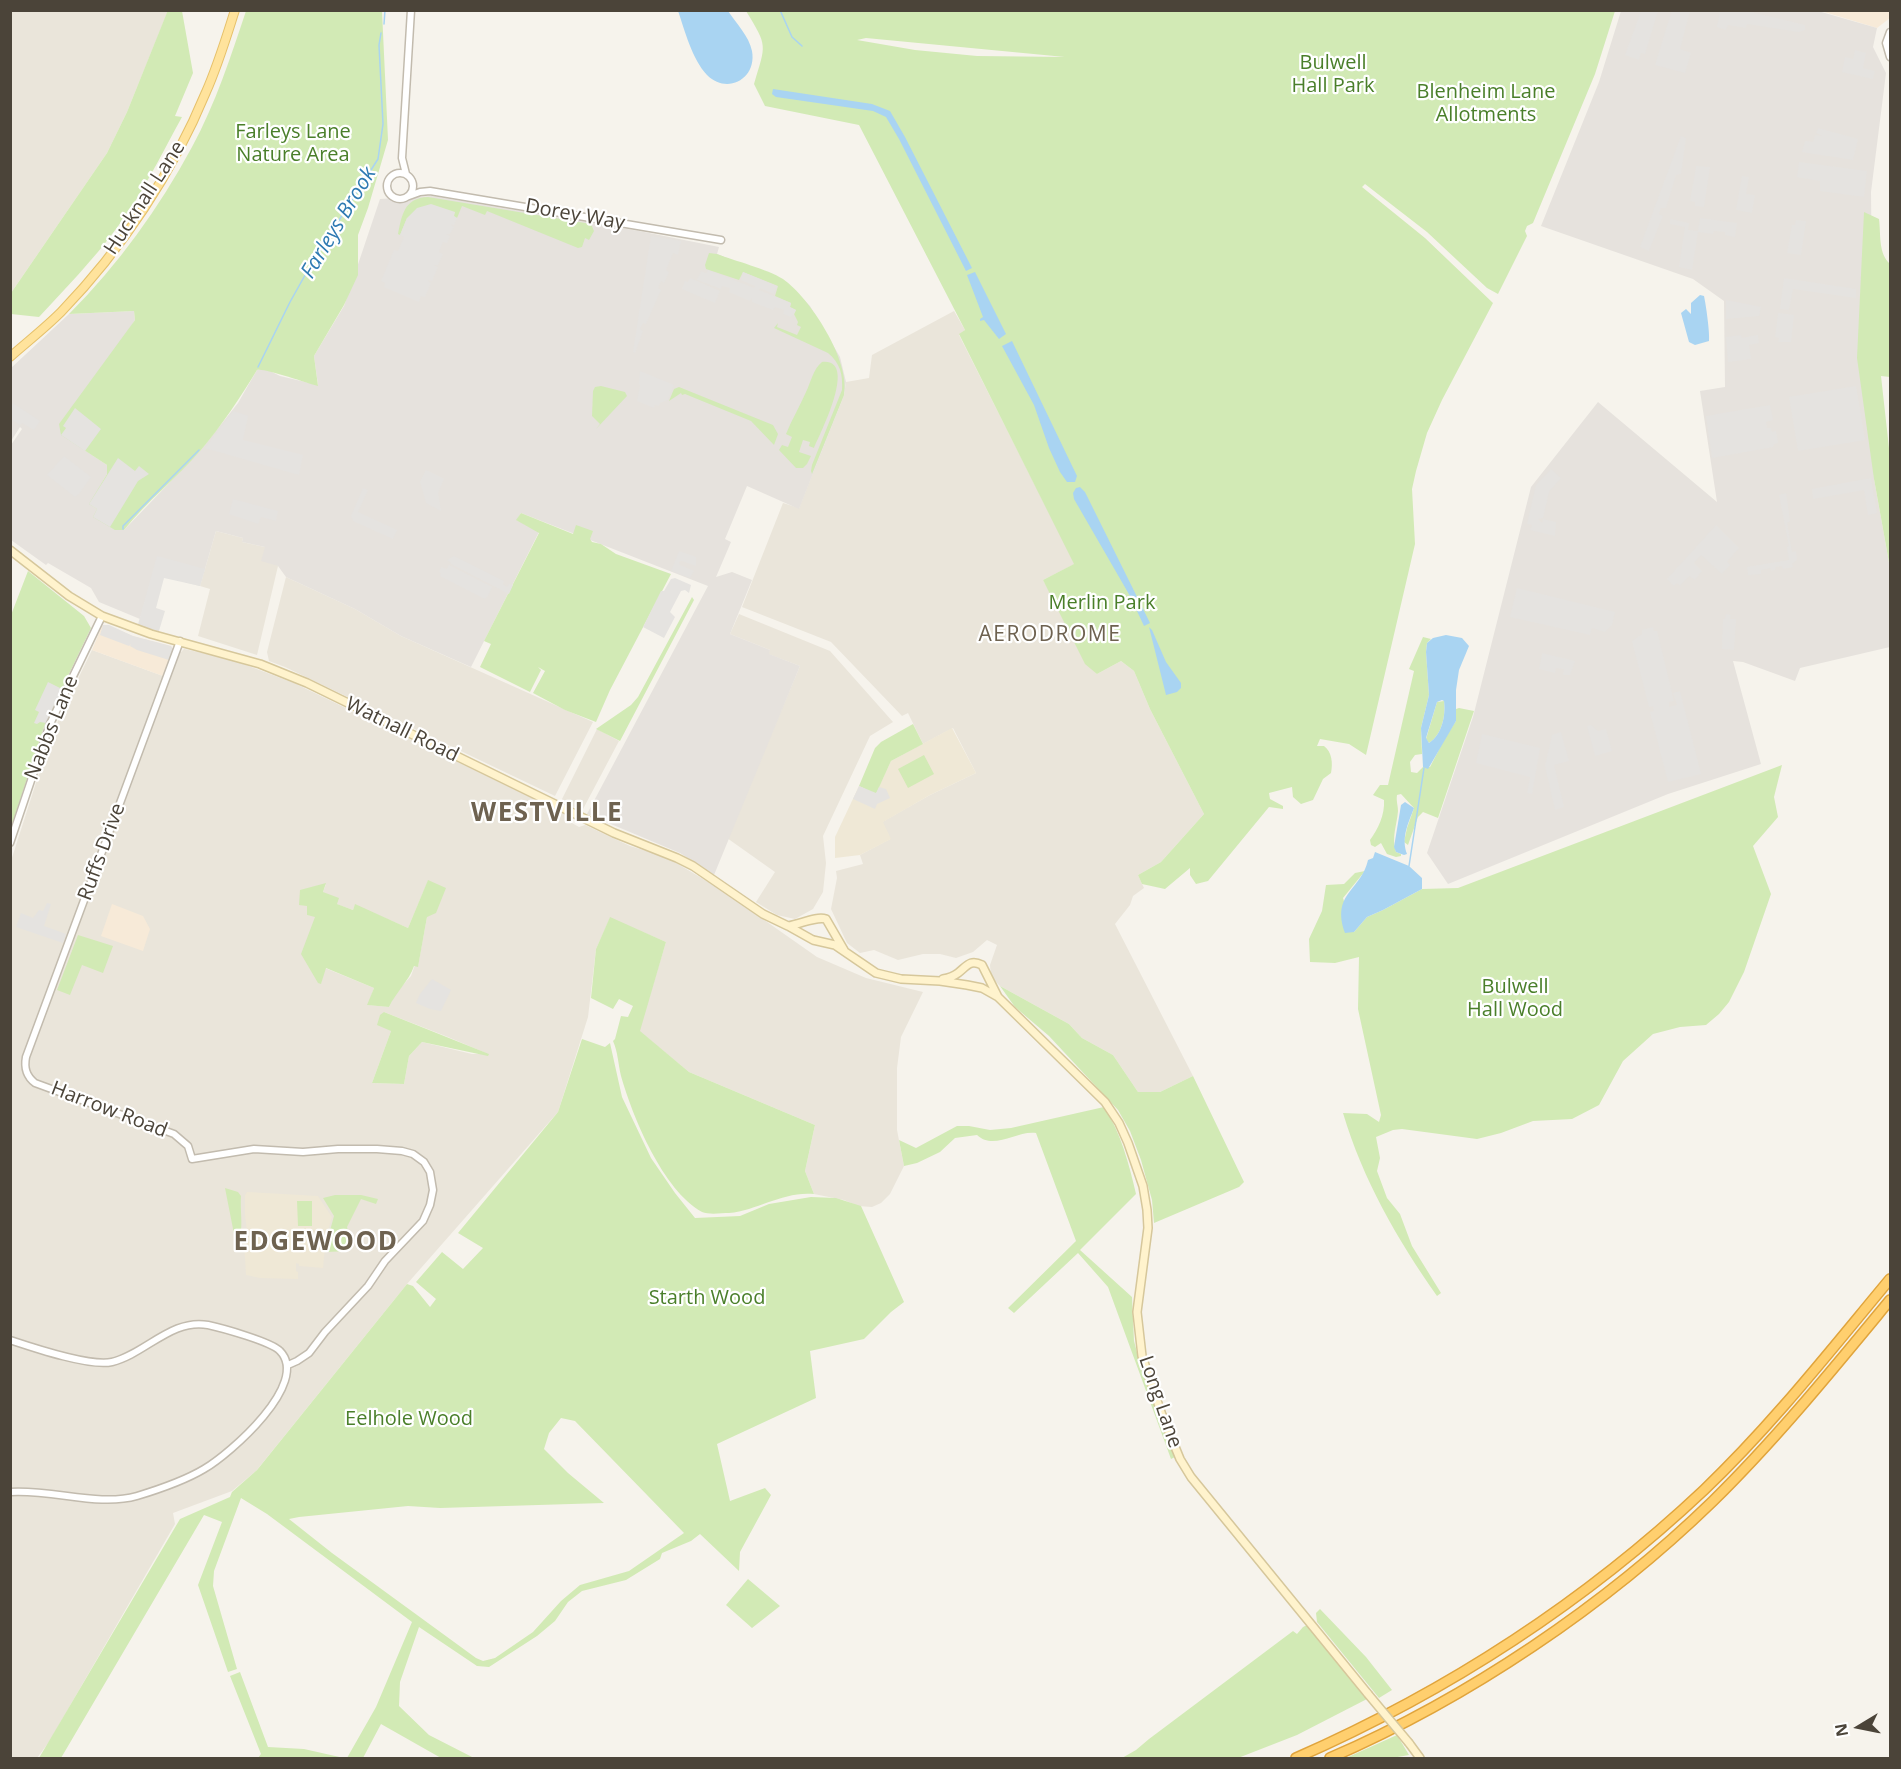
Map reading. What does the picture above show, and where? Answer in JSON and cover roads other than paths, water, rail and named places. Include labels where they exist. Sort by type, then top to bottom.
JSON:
[{"type":"highway","points":[[1296,1758],[1374,1722],[1468,1670],[1546,1619],[1635,1551],[1698,1496],[1752,1441],[1800,1388],[1890,1279]]},
{"type":"highway","points":[[1330,1758],[1381,1734],[1471,1685],[1551,1633],[1623,1578],[1688,1524],[1760,1452],[1811,1397],[1890,1300]]},
{"type":"main road","name":"Hucknall Lane","points":[[10,357],[61,312],[95,273],[144,207],[167,171],[206,94],[236,10]]},
{"type":"main road","name":"Watnall Road","points":[[10,550],[69,596],[102,616],[133,629],[260,664],[307,683],[614,833],[693,866],[763,914],[813,940],[822,941],[844,950],[867,968],[886,977],[970,986],[987,990],[998,996]]},
{"type":"main road","points":[[788,926],[821,917],[831,926],[829,936],[822,941]]},
{"type":"main road","points":[[809,921],[806,930],[810,938]]},
{"type":"main road","name":"Watnall Road","points":[[831,926],[844,950]]},
{"type":"main road","points":[[940,981],[956,975],[964,967],[969,963],[978,963],[985,967],[985,980],[979,986],[970,986],[962,976],[964,967]]},
{"type":"main road","name":"Watnall Road","points":[[986,972],[998,996],[1011,1010]]},
{"type":"main road","name":"Long Lane","points":[[1011,1010],[1105,1102],[1119,1122],[1128,1143],[1143,1186],[1147,1210],[1148,1228],[1137,1312],[1142,1356],[1180,1459],[1191,1477],[1420,1758]]},
{"type":"street","points":[[402,158],[390,177],[388,190],[392,196],[400,199],[409,196],[413,189],[412,180],[406,174],[402,158],[411,10]]},
{"type":"street","points":[[1890,32],[1886,43],[1890,57]]},
{"type":"street","points":[[390,177],[398,173],[406,174]]},
{"type":"street","name":"Dorey Way","points":[[412,180],[430,191]]},
{"type":"street","name":"Dorey Way","points":[[409,196],[430,191],[721,240]]},
{"type":"street","name":"Nabbs Lane","points":[[10,843],[50,724],[102,616]]},
{"type":"street","name":"Ruffs Drive","points":[[25,1063],[180,642]]},
{"type":"street","name":"Harrow Road","points":[[25,1063],[27,1074],[35,1083],[174,1134],[188,1146],[192,1159],[254,1149],[303,1152],[377,1149],[413,1154],[424,1162],[430,1172],[433,1190],[423,1221],[385,1261],[368,1286],[325,1332],[315,1347],[303,1358],[288,1365]]},
{"type":"street","points":[[10,1340],[90,1362],[106,1363],[184,1326],[204,1324],[273,1345],[282,1353],[288,1365],[284,1388],[244,1440],[194,1475],[136,1496],[111,1500],[54,1493],[10,1492]]},
{"type":"water","points":[[678,11],[728,11],[745,35],[752,51],[750,69],[745,76],[731,84],[723,84],[707,75],[693,53]]},
{"type":"water","points":[[773,89],[872,104],[890,111],[972,268],[966,271],[886,117],[873,111],[776,97],[772,94]]},
{"type":"water","points":[[975,272],[1006,334],[999,339],[984,320],[980,321],[983,317],[967,275]]},
{"type":"water","points":[[1700,295],[1704,296],[1705,300],[1709,341],[1695,345],[1689,342],[1681,313],[1686,309],[1691,314],[1691,303]]},
{"type":"water","points":[[1012,341],[1077,476],[1075,482],[1067,482],[1060,472],[1034,405],[1002,346]]},
{"type":"water","points":[[1080,487],[1085,492],[1150,623],[1144,626],[1130,596],[1074,499],[1073,493],[1076,488]]},
{"type":"water","points":[[1149,627],[1166,662],[1181,683],[1181,688],[1177,692],[1166,695]]},
{"type":"water","points":[[1446,635],[1462,638],[1469,646],[1459,670],[1456,690],[1456,721],[1428,769],[1423,767],[1421,728],[1429,695],[1427,643],[1433,638]],"holes":[[[1444,701],[1442,724],[1437,735],[1429,743],[1426,738],[1437,702]]]},
{"type":"water","points":[[1405,802],[1414,808],[1406,831],[1407,854],[1404,855],[1396,852],[1394,847],[1401,805]]},
{"type":"water","points":[[1375,852],[1409,866],[1422,878],[1422,889],[1367,917],[1354,932],[1345,933],[1342,920],[1344,900]]},
{"type":"waterway","name":"Farleys Brook","points":[[384,24],[385,10]]},
{"type":"waterway","points":[[780,10],[792,37],[802,46]]},
{"type":"waterway","name":"Farleys Brook","points":[[258,367],[313,261],[378,159],[383,124],[379,45],[381,33]]},
{"type":"waterway","points":[[123,529],[123,526],[199,450]]},
{"type":"waterway","points":[[1409,866],[1424,768]]},
{"type":"district","name":"AERODROME","points":[[1050,635]]},
{"type":"district","name":"WESTVILLE","points":[[547,814]]},
{"type":"district","name":"EDGEWOOD","points":[[316,1243]]},
{"type":"park label","name":"Bulwell Hall Park","points":[[1333,74]]},
{"type":"park label","name":"Blenheim Lane Allotments","points":[[1486,104]]},
{"type":"park label","name":"Farleys Lane Nature Area","points":[[293,144]]},
{"type":"park label","name":"Merlin Park","points":[[1102,603]]},
{"type":"park label","name":"Bulwell Hall Wood","points":[[1515,998]]},
{"type":"park label","name":"Starth Wood","points":[[707,1298]]},
{"type":"park label","name":"Eelhole Wood","points":[[409,1419]]}]
